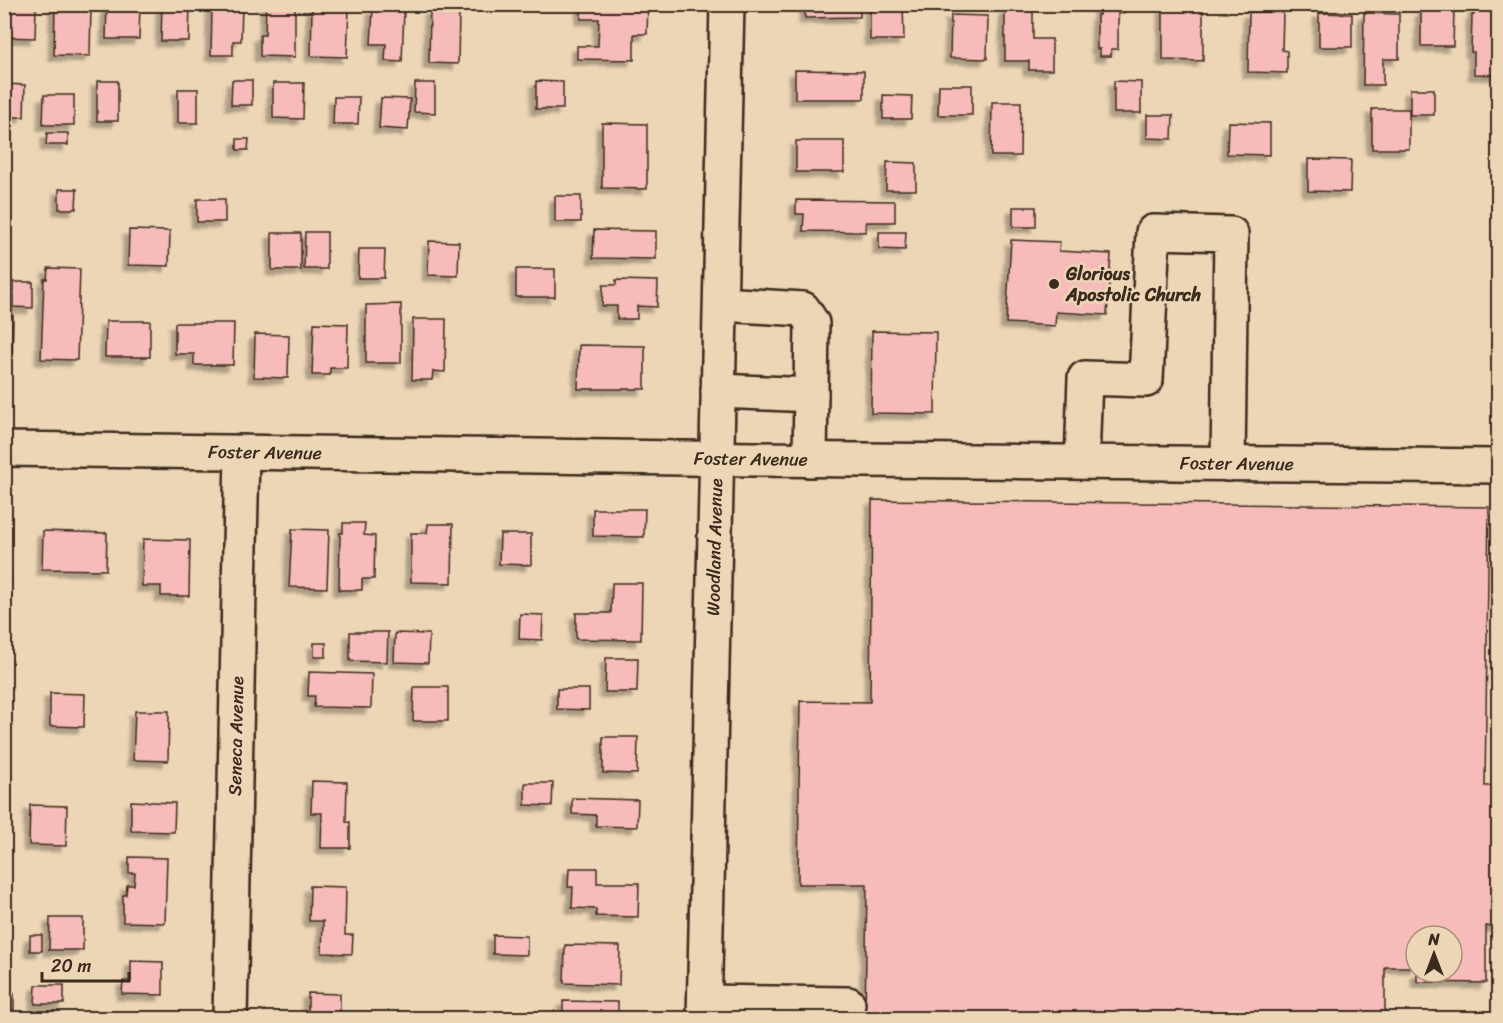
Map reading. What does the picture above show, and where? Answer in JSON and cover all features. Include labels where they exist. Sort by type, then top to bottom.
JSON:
[{"type":"street","name":"Woodland Avenue","points":[[704,1010],[727,4]]},
{"type":"street","points":[[1082,462],[1085,378],[1146,380],[1153,232],[1231,234],[1228,464]]},
{"type":"street","points":[[721,304],[803,309],[812,323],[810,459]]},
{"type":"street","points":[[718,391],[811,395]]},
{"type":"street","name":"Foster Avenue","points":[[4,450],[1498,466]]},
{"type":"street","name":"Seneca Avenue","points":[[230,1018],[242,452]]},
{"type":"street","points":[[704,1010],[848,1004]]},
{"type":"building","points":[[4,4],[33,4],[36,6],[35,38],[4,37]]},
{"type":"building","points":[[55,4],[91,4],[90,56],[54,55]]},
{"type":"building","points":[[107,4],[140,4],[139,39],[106,39]]},
{"type":"building","points":[[162,4],[190,4],[189,41],[161,41]]},
{"type":"building","points":[[214,4],[242,4],[241,41],[233,41],[233,55],[211,55],[212,7]]},
{"type":"building","points":[[266,4],[295,4],[295,57],[260,56],[260,35],[265,35]]},
{"type":"building","points":[[328,4],[347,4],[349,8],[347,57],[311,56],[312,7],[328,7]]},
{"type":"building","points":[[581,4],[648,4],[647,34],[634,34],[634,60],[577,59],[577,46],[598,46],[599,19],[581,19]]},
{"type":"building","points":[[805,4],[860,4],[860,17],[805,18]]},
{"type":"building","points":[[870,4],[903,4],[904,40],[870,40]]},
{"type":"building","points":[[1099,4],[1124,4],[1124,13],[1118,13],[1118,49],[1111,49],[1111,56],[1100,56],[1100,49],[1097,49]]},
{"type":"building","points":[[1166,4],[1199,4],[1199,10],[1203,10],[1203,61],[1163,60],[1163,9],[1166,9]]},
{"type":"building","points":[[1424,4],[1452,4],[1452,10],[1454,10],[1453,46],[1421,46],[1421,11],[1424,11]]},
{"type":"building","points":[[1475,6],[1498,6],[1498,75],[1474,74],[1474,52],[1471,52],[1472,15],[1474,15]]},
{"type":"building","points":[[373,9],[404,10],[402,62],[385,61],[386,44],[371,44]]},
{"type":"building","points":[[1005,9],[1033,9],[1033,39],[1052,39],[1052,70],[1029,70],[1029,61],[1005,61]]},
{"type":"building","points":[[430,10],[459,11],[458,64],[429,63]]},
{"type":"building","points":[[1249,12],[1283,12],[1282,50],[1287,51],[1287,73],[1248,72]]},
{"type":"building","points":[[1319,13],[1352,14],[1352,47],[1319,47]]},
{"type":"building","points":[[1364,13],[1399,14],[1399,59],[1383,59],[1383,85],[1363,85]]},
{"type":"building","points":[[951,15],[988,16],[987,59],[950,58]]},
{"type":"building","points":[[795,70],[864,71],[864,99],[795,99]]},
{"type":"building","points":[[232,80],[252,80],[252,105],[231,105]]},
{"type":"building","points":[[97,81],[118,81],[118,121],[97,121]]},
{"type":"building","points":[[536,81],[563,82],[563,109],[536,109]]},
{"type":"building","points":[[1114,81],[1141,82],[1141,113],[1114,113]]},
{"type":"building","points":[[273,83],[304,83],[303,119],[273,118]]},
{"type":"building","points":[[415,83],[435,83],[435,113],[414,112]]},
{"type":"building","points":[[4,84],[25,85],[24,117],[4,117]]},
{"type":"building","points":[[939,85],[972,85],[972,115],[938,115]]},
{"type":"building","points":[[178,89],[198,89],[198,123],[178,123]]},
{"type":"building","points":[[1410,89],[1434,89],[1434,115],[1410,115]]},
{"type":"building","points":[[44,95],[74,95],[74,125],[43,125]]},
{"type":"building","points":[[883,95],[912,96],[911,119],[883,119]]},
{"type":"building","points":[[334,97],[359,97],[358,124],[333,124]]},
{"type":"building","points":[[381,98],[410,99],[408,130],[379,128]]},
{"type":"building","points":[[992,102],[1021,102],[1020,156],[991,156]]},
{"type":"building","points":[[1372,109],[1409,109],[1409,149],[1372,149]]},
{"type":"building","points":[[1147,115],[1173,115],[1172,139],[1147,138]]},
{"type":"building","points":[[1228,122],[1270,123],[1270,155],[1227,154]]},
{"type":"building","points":[[602,123],[647,124],[647,189],[602,188]]},
{"type":"building","points":[[47,133],[68,133],[68,145],[46,145]]},
{"type":"building","points":[[237,139],[249,139],[248,150],[237,150]]},
{"type":"building","points":[[796,141],[844,141],[844,172],[796,172]]},
{"type":"building","points":[[1308,159],[1351,160],[1350,192],[1308,191]]},
{"type":"building","points":[[887,162],[916,163],[916,190],[886,190]]},
{"type":"building","points":[[59,189],[77,189],[76,209],[59,209]]},
{"type":"building","points":[[555,196],[581,196],[581,222],[555,222]]},
{"type":"building","points":[[197,199],[225,199],[225,222],[197,222]]},
{"type":"building","points":[[796,200],[895,201],[895,222],[866,222],[866,232],[803,231],[804,214],[796,214]]},
{"type":"building","points":[[1013,207],[1036,207],[1036,227],[1013,227]]},
{"type":"building","points":[[129,230],[170,231],[169,266],[128,265]]},
{"type":"building","points":[[594,230],[656,231],[656,259],[593,258]]},
{"type":"building","points":[[305,232],[327,232],[327,269],[304,269]]},
{"type":"building","points":[[879,232],[906,232],[905,250],[879,249]]},
{"type":"building","points":[[272,233],[301,233],[301,270],[272,270]]},
{"type":"building","points":[[1011,240],[1060,242],[1059,251],[1111,254],[1107,315],[1056,312],[1055,326],[1006,323]]},
{"type":"building","points":[[429,241],[459,242],[458,276],[428,275]]},
{"type":"building","points":[[359,249],[385,249],[384,278],[358,278]]},
{"type":"building","points":[[48,268],[80,269],[77,360],[41,359],[44,279],[47,279]]},
{"type":"building","points":[[516,269],[555,269],[555,297],[516,297]]},
{"type":"building","points":[[616,280],[658,281],[657,307],[637,306],[637,319],[617,319],[617,306],[602,306],[603,285],[616,285]]},
{"type":"building","points":[[13,282],[33,282],[33,308],[13,307]]},
{"type":"building","points":[[401,304],[401,363],[366,363],[366,305]]},
{"type":"building","points":[[4,316],[13,316],[12,359],[4,359]]},
{"type":"building","points":[[413,319],[446,319],[445,372],[433,371],[432,380],[412,380]]},
{"type":"building","points":[[106,321],[150,321],[150,357],[105,357]]},
{"type":"building","points":[[175,323],[234,323],[233,365],[194,365],[194,354],[175,354]]},
{"type":"building","points":[[314,323],[348,324],[347,368],[330,368],[330,375],[312,375]]},
{"type":"building","points":[[872,331],[936,332],[935,414],[871,413]]},
{"type":"building","points":[[255,334],[289,335],[288,378],[254,377]]},
{"type":"building","points":[[579,345],[645,346],[645,389],[578,389]]},
{"type":"building","points":[[872,500],[1489,507],[1485,786],[1498,786],[1498,927],[1486,926],[1486,983],[1464,983],[1464,924],[1404,924],[1404,967],[1385,967],[1385,1018],[865,1018],[867,884],[798,884],[800,701],[870,702]]},
{"type":"building","points":[[593,509],[645,509],[644,537],[593,536]]},
{"type":"building","points":[[343,523],[365,523],[364,535],[375,536],[374,579],[362,579],[362,590],[339,590],[340,533],[343,533]]},
{"type":"building","points":[[428,524],[453,524],[452,583],[411,582],[411,533],[427,533]]},
{"type":"building","points":[[292,529],[329,530],[327,588],[289,587]]},
{"type":"building","points":[[43,531],[107,533],[106,570],[42,569]]},
{"type":"building","points":[[500,534],[531,534],[531,565],[499,564]]},
{"type":"building","points":[[143,539],[190,540],[189,596],[161,596],[161,586],[142,586]]},
{"type":"building","points":[[4,575],[10,575],[9,602],[4,602]]},
{"type":"building","points":[[612,583],[642,583],[641,640],[576,639],[576,613],[611,613]]},
{"type":"building","points":[[520,614],[543,615],[542,640],[519,639]]},
{"type":"building","points":[[350,632],[388,632],[387,662],[350,661]]},
{"type":"building","points":[[395,633],[429,634],[428,663],[394,662]]},
{"type":"building","points":[[314,643],[326,643],[326,657],[314,657]]},
{"type":"building","points":[[606,658],[638,658],[637,692],[605,692]]},
{"type":"building","points":[[309,672],[372,674],[371,708],[314,707],[315,696],[308,696]]},
{"type":"building","points":[[414,687],[448,687],[448,721],[413,721]]},
{"type":"building","points":[[557,689],[589,689],[589,710],[557,709]]},
{"type":"building","points":[[50,693],[85,694],[84,727],[50,726]]},
{"type":"building","points":[[135,711],[169,711],[168,761],[133,760]]},
{"type":"building","points":[[603,737],[638,737],[637,774],[603,773]]},
{"type":"building","points":[[312,781],[347,782],[346,822],[350,822],[350,848],[321,848],[322,813],[311,813]]},
{"type":"building","points":[[525,783],[553,783],[552,806],[525,805]]},
{"type":"building","points":[[572,798],[638,800],[637,827],[596,826],[596,815],[572,814]]},
{"type":"building","points":[[131,801],[175,803],[174,832],[131,831]]},
{"type":"building","points":[[30,805],[67,806],[66,846],[29,845]]},
{"type":"building","points":[[129,857],[167,858],[165,923],[123,922],[123,895],[126,895],[127,885],[134,885],[135,873],[129,873]]},
{"type":"building","points":[[569,868],[597,868],[597,883],[639,883],[638,917],[596,916],[596,909],[572,908],[573,887],[568,887]]},
{"type":"building","points":[[310,886],[346,887],[345,935],[353,935],[352,954],[322,953],[323,921],[309,921]]},
{"type":"building","points":[[50,918],[83,918],[83,950],[49,950]]},
{"type":"building","points":[[30,935],[42,935],[42,951],[30,951]]},
{"type":"building","points":[[493,935],[527,936],[527,955],[493,954]]},
{"type":"building","points":[[565,945],[620,946],[619,985],[564,983]]},
{"type":"building","points":[[131,961],[163,962],[163,995],[122,994],[123,981],[131,981]]},
{"type":"building","points":[[36,985],[64,985],[64,1004],[35,1004]]},
{"type":"building","points":[[4,992],[14,993],[14,1010],[4,1010]]},
{"type":"building","points":[[308,993],[340,994],[340,1018],[308,1018]]},
{"type":"building","points":[[563,1001],[618,1002],[618,1018],[563,1018]]},
{"type":"building","points":[[97,1013],[163,1014],[162,1018],[97,1018]]},
{"type":"place","name":"Glorious Apostolic Church","points":[[1054,284]]}]
